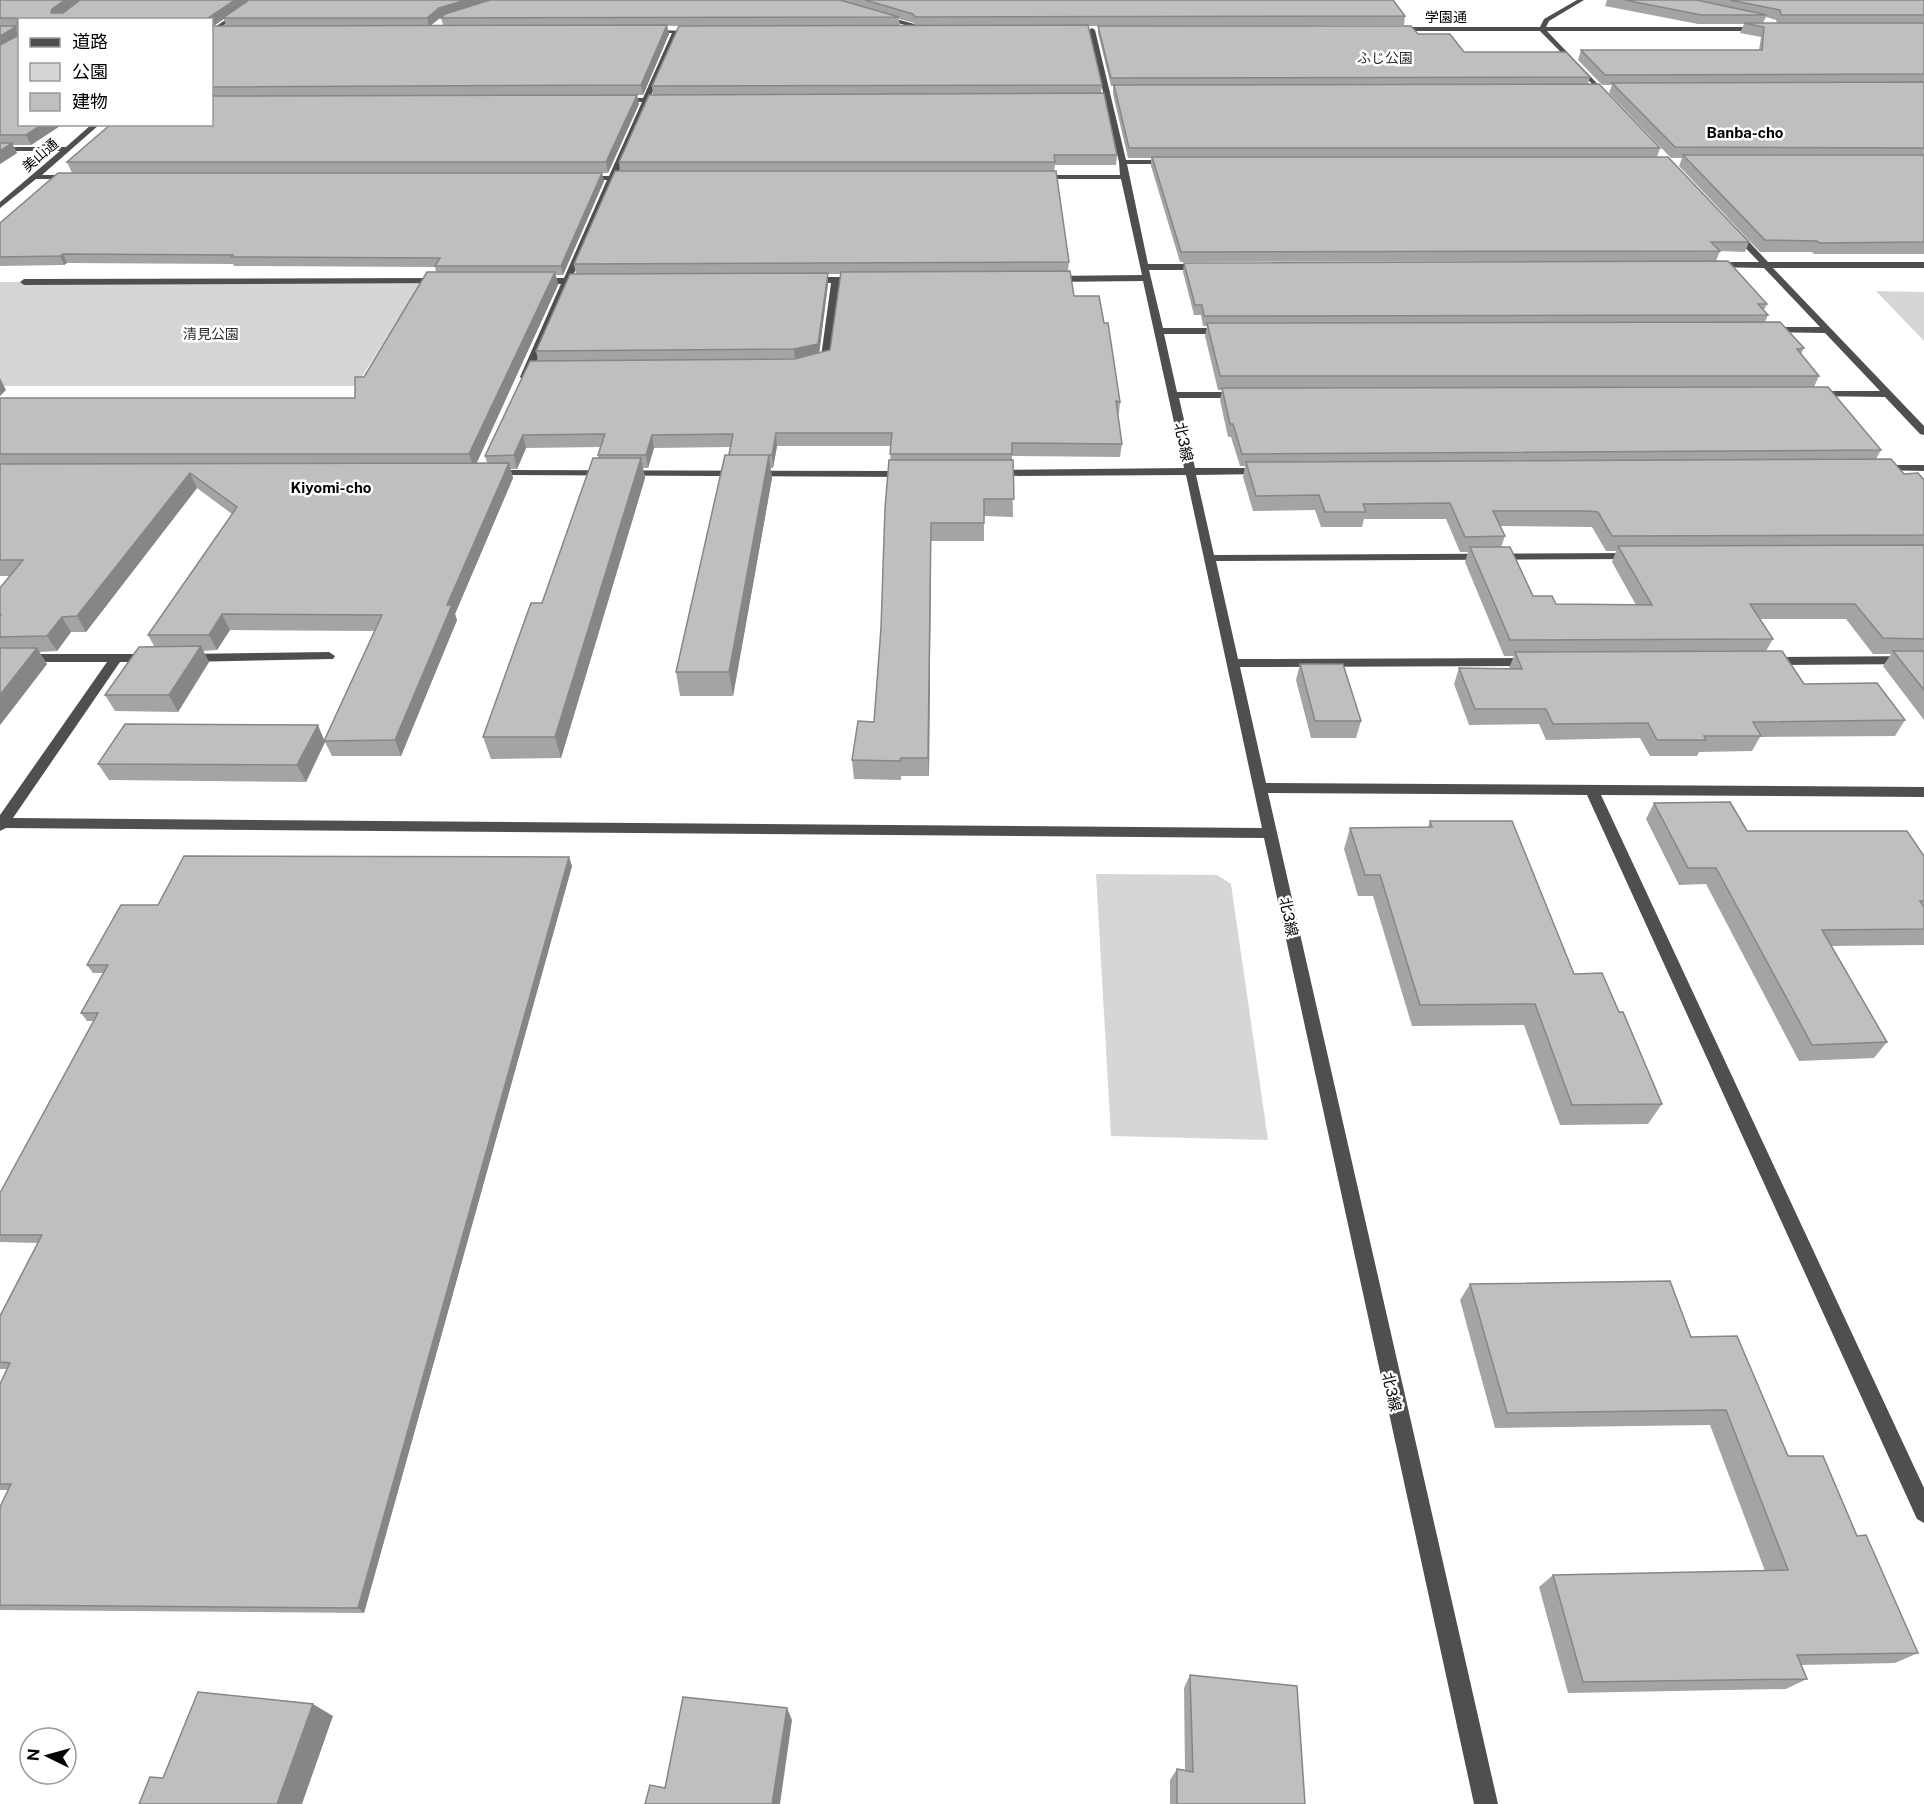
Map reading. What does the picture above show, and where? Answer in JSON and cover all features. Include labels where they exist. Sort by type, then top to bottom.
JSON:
[{"type":"street","points":[[213,30],[259,0]]},
{"type":"street","points":[[1581,0],[1546,20],[1542,29],[1614,105]]},
{"type":"street","points":[[876,15],[930,30]]},
{"type":"street","name":"学園通","points":[[1384,29],[1775,29]]},
{"type":"street","points":[[896,30],[942,30]]},
{"type":"street","name":"北3線","points":[[1092,30],[1271,833],[1344,1175],[1486,1804]]},
{"type":"street","points":[[213,31],[223,31]]},
{"type":"street","points":[[640,31],[710,31]]},
{"type":"street","points":[[519,389],[676,31]]},
{"type":"street","points":[[1587,89],[1610,88]]},
{"type":"street","points":[[609,100],[680,99]]},
{"type":"street","name":"美山通","points":[[0,206],[95,126]]},
{"type":"street","points":[[0,149],[67,149]]},
{"type":"street","points":[[1029,177],[1124,170],[1182,162]]},
{"type":"street","points":[[35,177],[82,177]]},
{"type":"street","points":[[574,178],[646,178]]},
{"type":"street","points":[[1725,222],[1924,432]]},
{"type":"street","points":[[1706,265],[1924,265]]},
{"type":"street","points":[[1040,279],[1216,267]]},
{"type":"street","points":[[801,280],[872,280]]},
{"type":"street","points":[[805,364],[826,359],[836,280]]},
{"type":"street","points":[[24,282],[455,281]]},
{"type":"street","points":[[533,281],[602,281]]},
{"type":"street","points":[[1757,330],[1829,330]]},
{"type":"street","points":[[1159,331],[1242,331]]},
{"type":"street","points":[[529,368],[541,368]]},
{"type":"street","points":[[1174,394],[1257,394]]},
{"type":"street","points":[[1806,394],[1889,394]]},
{"type":"street","points":[[1865,468],[1924,468]]},
{"type":"street","points":[[978,473],[1273,471]]},
{"type":"street","points":[[479,473],[919,473]]},
{"type":"street","points":[[1209,558],[1650,556]]},
{"type":"street","points":[[0,658],[329,656]]},
{"type":"street","points":[[1,824],[116,658]]},
{"type":"street","points":[[1757,661],[1924,660]]},
{"type":"street","points":[[1233,663],[1543,662]]},
{"type":"street","points":[[1261,788],[1924,792]]},
{"type":"street","points":[[1592,790],[1924,1512]]},
{"type":"street","points":[[1,824],[1271,833]]},
{"type":"green space","name":"清見公園","points":[[422,281],[356,386],[0,386],[0,282]]},
{"type":"green space","points":[[1876,291],[1924,292],[1924,341]]},
{"type":"green space","points":[[1096,874],[1217,875],[1231,884],[1268,1140],[1111,1136]]},
{"type":"building","points":[[0,0],[65,0],[52,9],[51,13],[63,13],[80,0],[235,0],[208,18],[18,18],[18,20],[0,18]]},
{"type":"building","points":[[249,0],[466,0],[439,8],[427,18],[223,18]]},
{"type":"building","points":[[490,0],[840,0],[899,17],[441,18],[445,14]]},
{"type":"building","points":[[865,0],[1393,0],[1405,16],[915,17],[913,14]]},
{"type":"building","points":[[1625,0],[1696,0],[1767,15],[1701,15]]},
{"type":"building","points":[[1730,0],[1924,0],[1924,15],[1781,15],[1780,10]]},
{"type":"building","points":[[18,20],[18,28],[15,27],[0,36],[0,26],[16,26]]},
{"type":"building","points":[[1744,23],[1924,23],[1924,74],[1605,75],[1581,50],[1762,50],[1764,27]]},
{"type":"building","points":[[667,25],[641,85],[213,87],[213,26]]},
{"type":"building","points":[[1088,25],[1102,85],[652,86],[679,26]]},
{"type":"building","points":[[1098,26],[1411,26],[1418,34],[1450,34],[1464,52],[1566,52],[1590,77],[1111,78]]},
{"type":"building","points":[[18,28],[18,126],[40,126],[26,135],[0,135],[0,45],[17,36]]},
{"type":"building","points":[[1924,82],[1924,148],[1675,147],[1612,83]]},
{"type":"building","points":[[1599,84],[1660,148],[1129,148],[1114,85]]},
{"type":"building","points":[[1104,93],[1117,155],[1054,155],[1055,162],[619,162],[649,95]]},
{"type":"building","points":[[637,95],[606,162],[67,162],[109,126],[213,126],[213,96]]},
{"type":"building","points":[[0,143],[12,143],[0,151]]},
{"type":"building","points":[[1683,155],[1924,155],[1924,242],[1819,243],[1817,241],[1765,240]]},
{"type":"building","points":[[1152,157],[1668,157],[1749,242],[1711,242],[1720,251],[1181,252]]},
{"type":"building","points":[[615,171],[1056,171],[1069,262],[574,264]]},
{"type":"building","points":[[58,173],[602,173],[561,266],[435,266],[440,258],[63,254],[60,256],[0,257],[0,223]]},
{"type":"building","points":[[1728,261],[1767,304],[1758,304],[1768,315],[1204,316],[1202,305],[1195,305],[1184,263]]},
{"type":"building","points":[[1070,271],[1074,296],[1099,296],[1104,323],[1108,323],[1120,402],[1116,401],[1122,444],[1012,443],[1012,454],[890,454],[892,433],[776,433],[772,455],[729,455],[733,434],[652,435],[646,455],[598,455],[605,434],[523,435],[514,455],[485,456],[530,361],[794,359],[830,350],[841,272]]},
{"type":"building","points":[[427,272],[555,272],[469,454],[0,454],[0,398],[355,398],[355,377],[364,377]]},
{"type":"building","points":[[828,273],[818,344],[794,349],[536,351],[570,274]]},
{"type":"building","points":[[1780,322],[1804,348],[1797,349],[1819,376],[1220,376],[1207,323]]},
{"type":"building","points":[[1828,387],[1881,450],[1242,454],[1233,424],[1230,424],[1222,388]]},
{"type":"building","points":[[725,455],[769,455],[729,672],[676,672]]},
{"type":"building","points":[[593,458],[641,458],[555,737],[483,737],[531,603],[542,603]]},
{"type":"building","points":[[1891,459],[1904,474],[1918,473],[1924,480],[1924,535],[1612,536],[1598,512],[1493,511],[1505,536],[1465,537],[1450,503],[1363,504],[1366,512],[1325,512],[1319,495],[1256,496],[1246,462]]},
{"type":"building","points":[[889,460],[1013,460],[1014,499],[984,499],[984,523],[931,523],[928,758],[901,758],[900,761],[852,760],[858,721],[874,722]]},
{"type":"building","points":[[509,463],[447,605],[452,605],[395,740],[324,741],[382,615],[222,614],[209,635],[148,635],[237,507],[190,473],[77,616],[62,617],[47,636],[0,637],[0,588],[23,560],[0,560],[0,464]]},
{"type":"building","points":[[1924,545],[1924,639],[1883,638],[1855,604],[1750,604],[1773,639],[1510,640],[1470,547],[1510,547],[1533,596],[1552,596],[1556,604],[1652,605],[1618,546]]},
{"type":"building","points":[[201,646],[169,695],[105,695],[139,647]]},
{"type":"building","points":[[0,648],[37,648],[0,695]]},
{"type":"building","points":[[1782,651],[1804,684],[1877,683],[1905,720],[1753,722],[1761,736],[1704,736],[1706,740],[1657,740],[1648,723],[1553,724],[1546,709],[1475,709],[1459,668],[1522,669],[1515,652]]},
{"type":"building","points":[[1893,651],[1924,651],[1924,690]]},
{"type":"building","points":[[1300,664],[1343,664],[1361,721],[1315,721]]},
{"type":"building","points":[[125,724],[318,725],[297,765],[98,764]]},
{"type":"building","points":[[1730,802],[1747,831],[1907,831],[1924,856],[1924,901],[1920,901],[1924,907],[1924,929],[1822,930],[1887,1042],[1812,1045],[1716,868],[1688,868],[1654,803]]},
{"type":"building","points":[[1430,821],[1512,821],[1574,974],[1602,973],[1619,1012],[1623,1012],[1662,1104],[1572,1105],[1535,1004],[1420,1005],[1380,875],[1365,875],[1350,828],[1432,827]]},
{"type":"building","points":[[184,856],[569,857],[358,1608],[0,1605],[0,1507],[11,1484],[0,1484],[0,1384],[10,1363],[0,1362],[0,1316],[42,1235],[0,1235],[0,1193],[98,1013],[81,1013],[108,965],[87,965],[121,905],[158,905]]},
{"type":"building","points":[[1670,1281],[1691,1337],[1737,1336],[1788,1456],[1823,1456],[1857,1536],[1866,1535],[1918,1653],[1797,1655],[1807,1679],[1583,1682],[1553,1575],[1788,1570],[1726,1410],[1507,1413],[1470,1284]]},
{"type":"building","points":[[1190,1675],[1297,1686],[1305,1804],[1177,1804],[1177,1769],[1193,1772]]},
{"type":"building","points":[[198,1692],[313,1704],[277,1804],[139,1804],[150,1777],[163,1778]]},
{"type":"building","points":[[683,1697],[787,1708],[772,1804],[645,1804],[650,1785],[665,1788]]},
{"type":"district","name":"Banba-cho","points":[[1745,132]]},
{"type":"district","name":"Kiyomi-cho","points":[[331,487]]},
{"type":"park label","name":"ふじ公園","points":[[1385,58]]}]
